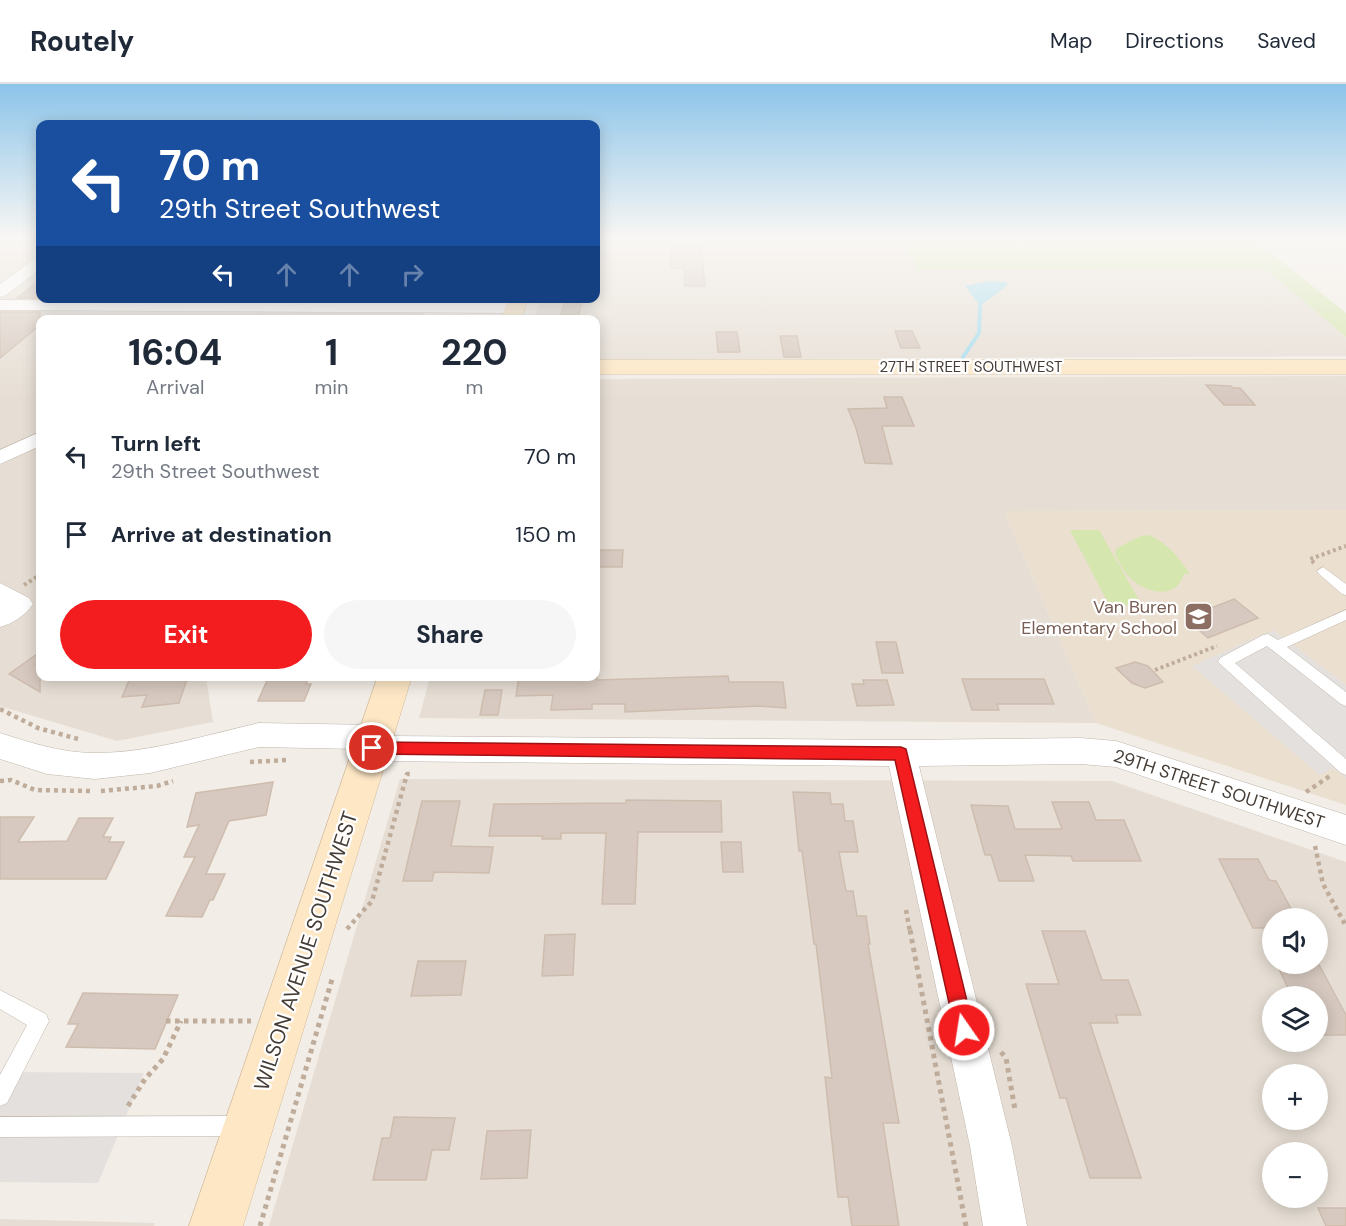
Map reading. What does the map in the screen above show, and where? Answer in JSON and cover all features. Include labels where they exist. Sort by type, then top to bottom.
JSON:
[{"type":"street","points":[[0,304],[290,313],[514,309]]},
{"type":"street","name":"27TH STREET SOUTHWEST","points":[[600,367],[1346,367]]},
{"type":"street","points":[[0,458],[36,440]]},
{"type":"street","name":"WILSON AVENUE SOUTHWEST","points":[[216,1226],[393,681]]},
{"type":"street","name":"29TH STREET SOUTHWEST","points":[[0,746],[47,761],[95,766],[150,760],[259,735],[373,743],[901,753],[1081,751],[1116,754],[1346,830]]},
{"type":"street","points":[[901,753],[989,1134],[1005,1226]]},
{"type":"lane","points":[[1323,571],[1346,591]]},
{"type":"lane","points":[[1276,645],[1346,615]]},
{"type":"lane","points":[[1341,770],[1225,662],[1268,639],[1346,700]]},
{"type":"lane","points":[[0,999],[39,1021],[0,1096]]},
{"type":"lane","points":[[0,1127],[249,1126]]},
{"type":"path","points":[[0,709],[20,723],[47,733],[89,740]]},
{"type":"path","points":[[1303,794],[1341,770]]},
{"type":"path","points":[[345,936],[348,927],[372,901],[407,774],[418,774]]},
{"type":"path","points":[[1314,844],[1323,884],[1346,926]]},
{"type":"path","points":[[905,903],[966,1226]]},
{"type":"path","points":[[260,1226],[336,968]]},
{"type":"path","points":[[166,1021],[251,1021]]},
{"type":"path","points":[[116,1127],[145,1079],[163,1059],[181,1021]]},
{"type":"path","points":[[998,1049],[1006,1058],[1016,1104],[1015,1113]]},
{"type":"shaded area","points":[[0,293],[36,293],[36,303],[429,303],[423,315],[36,315],[36,681],[207,681],[213,722],[117,741],[0,706]]},
{"type":"shaded area","points":[[600,293],[1295,293],[1346,337],[1346,356],[600,360],[600,315],[535,315],[539,303],[600,303]]},
{"type":"shaded area","points":[[1346,376],[1346,510],[1004,511],[1096,723],[419,718],[429,681],[600,681],[600,379]]},
{"type":"shaded area","name":"Van Buren Elementary School","points":[[1346,510],[1346,805],[1096,723],[1004,511]]},
{"type":"shaded area","points":[[1273,630],[1346,685],[1346,778],[1333,768],[1320,775],[1192,666]]},
{"type":"shaded area","points":[[400,779],[1112,781],[1346,862],[1346,1226],[269,1226]]},
{"type":"shaded area","points":[[0,1072],[144,1073],[98,1183],[0,1182]]},
{"type":"shaded area","points":[[0,1219],[155,1223],[154,1226],[0,1226]]},
{"type":"green space","points":[[1295,293],[1321,293],[1346,313],[1346,337]]},
{"type":"green space","points":[[1070,530],[1099,530],[1142,605],[1109,605]]},
{"type":"green space","points":[[1149,535],[1167,547],[1190,574],[1184,574],[1175,588],[1168,591],[1152,591],[1130,578],[1115,553],[1117,548],[1141,536]]},
{"type":"water","points":[[970,293],[997,293],[980,306]]},
{"type":"building","points":[[23,293],[36,293],[36,298],[17,298]]},
{"type":"building","points":[[564,303],[581,303],[579,315],[561,315]]},
{"type":"building","points":[[0,312],[40,312],[40,315],[36,315],[36,328],[0,358]]},
{"type":"building","points":[[895,331],[912,331],[920,348],[901,348]]},
{"type":"building","points":[[716,332],[737,332],[740,352],[718,352]]},
{"type":"building","points":[[780,336],[797,336],[801,357],[784,357]]},
{"type":"building","points":[[1206,385],[1240,388],[1255,405],[1224,405]]},
{"type":"building","points":[[884,397],[902,397],[914,426],[882,426],[892,464],[865,463],[856,428],[848,409],[887,408]]},
{"type":"building","points":[[600,550],[623,550],[622,567],[600,567]]},
{"type":"building","points":[[1234,599],[1258,618],[1208,638],[1185,618]]},
{"type":"building","points":[[876,642],[896,642],[903,673],[882,673]]},
{"type":"building","points":[[36,655],[36,681],[40,681],[40,692],[9,674]]},
{"type":"building","points":[[1135,662],[1148,666],[1163,682],[1145,688],[1132,683],[1116,668]]},
{"type":"building","points":[[728,676],[729,682],[783,682],[786,708],[759,706],[625,712],[625,704],[592,704],[592,709],[551,710],[553,695],[516,696],[518,681],[600,681]]},
{"type":"building","points":[[962,679],[1044,679],[1054,704],[997,704],[999,710],[972,710]]},
{"type":"building","points":[[863,680],[887,680],[894,705],[857,706],[852,684],[864,684]]},
{"type":"building","points":[[129,681],[186,681],[179,703],[142,707],[147,695],[122,697]]},
{"type":"building","points":[[267,681],[307,681],[306,684],[311,684],[304,701],[258,701]]},
{"type":"building","points":[[485,690],[502,690],[498,715],[480,715]]},
{"type":"building","points":[[273,782],[266,815],[229,821],[206,874],[225,874],[202,917],[166,916],[195,857],[184,857],[199,825],[187,827],[196,793]]},
{"type":"building","points":[[793,792],[830,793],[831,804],[843,804],[845,821],[853,821],[858,852],[839,852],[846,891],[853,891],[857,916],[866,916],[870,944],[868,944],[899,1123],[883,1123],[899,1226],[852,1226],[848,1197],[838,1197],[825,1077],[832,1078],[816,944],[814,944],[802,851],[799,851]]},
{"type":"building","points":[[626,800],[721,801],[722,832],[638,832],[635,904],[602,904],[606,833],[561,833],[561,839],[542,839],[543,836],[489,836],[494,804],[626,803]]},
{"type":"building","points":[[422,801],[460,801],[451,846],[493,847],[489,873],[434,872],[432,881],[403,881]]},
{"type":"building","points":[[1052,802],[1089,802],[1096,820],[1124,820],[1141,861],[1073,861],[1071,856],[1025,855],[1034,881],[999,881],[991,855],[985,855],[971,805],[1008,806],[1015,829],[1062,829]]},
{"type":"building","points":[[0,817],[34,817],[18,842],[67,841],[79,818],[113,818],[103,837],[111,837],[109,842],[124,842],[106,879],[0,879]]},
{"type":"building","points":[[721,842],[741,842],[743,872],[723,872]]},
{"type":"building","points":[[1219,859],[1258,859],[1269,880],[1276,881],[1291,908],[1262,908],[1262,928],[1253,928]]},
{"type":"building","points":[[1042,931],[1085,931],[1102,980],[1128,980],[1141,1015],[1116,1015],[1118,1023],[1090,1023],[1141,1178],[1090,1178],[1066,1098],[1060,1098],[1026,984],[1059,984]]},
{"type":"building","points":[[575,934],[573,975],[542,976],[545,935]]},
{"type":"building","points":[[418,961],[466,961],[461,995],[411,996]]},
{"type":"building","points":[[1281,974],[1324,974],[1346,1015],[1346,1035],[1328,1035],[1328,986],[1287,986]]},
{"type":"building","points":[[83,993],[178,995],[155,1049],[66,1047],[78,1024],[68,1024]]},
{"type":"building","points":[[394,1117],[455,1118],[449,1150],[432,1150],[426,1180],[373,1180],[382,1138],[390,1138]]},
{"type":"building","points":[[531,1130],[527,1178],[481,1179],[487,1131]]},
{"type":"building","points":[[1318,1208],[1346,1208],[1346,1226],[1326,1226]]},
{"type":"waterway","points":[[963,357],[979,333],[980,306]]},
{"type":"place","name":"Van Buren Elementary School","points":[[1198,617]]},
{"type":"route","points":[[372,748],[901,753],[964,1030]]}]
